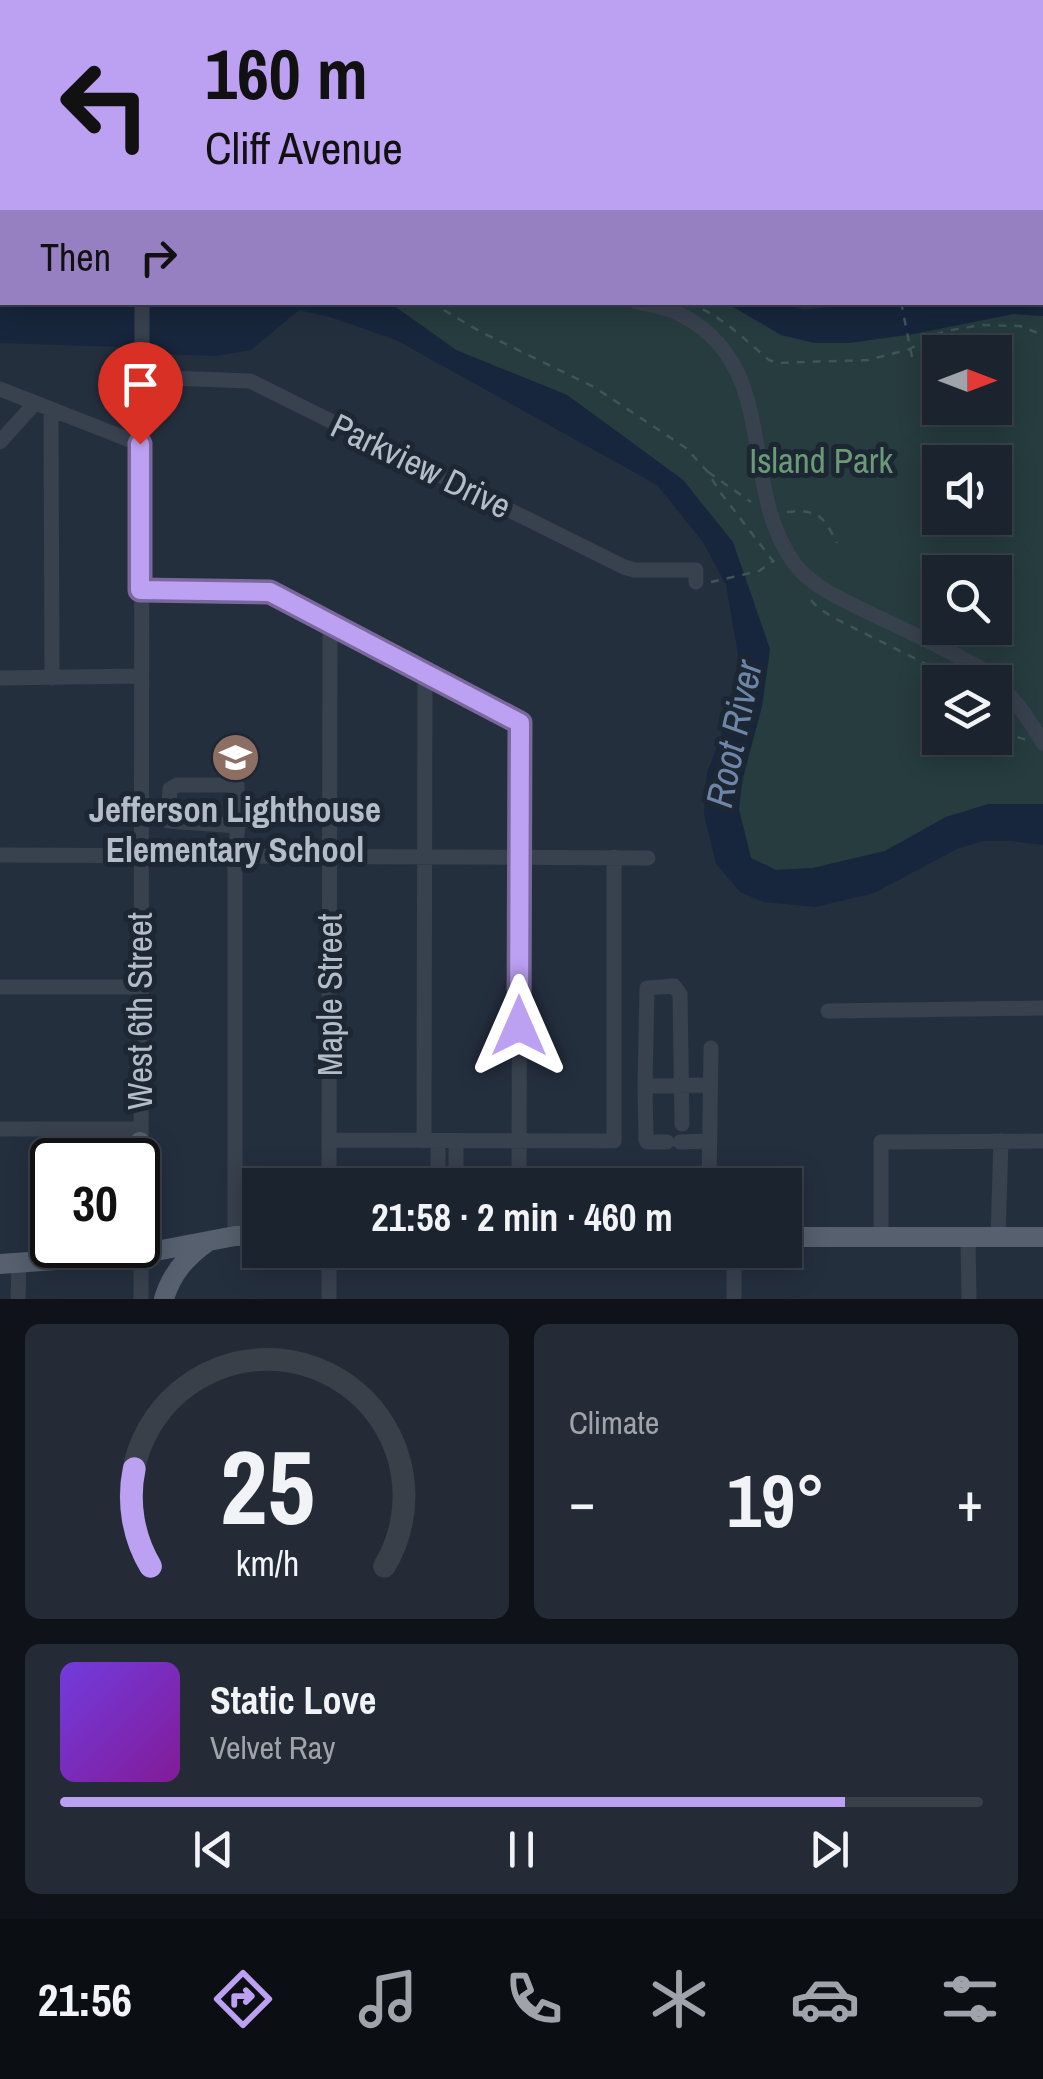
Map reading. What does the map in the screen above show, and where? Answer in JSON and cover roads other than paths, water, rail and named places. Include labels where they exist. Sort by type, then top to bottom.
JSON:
[{"type":"main road","points":[[160,1250],[242,1236]]},
{"type":"main road","points":[[802,1237],[1043,1238]]},
{"type":"main road","points":[[164,1299],[181,1265],[209,1241]]},
{"type":"street","name":"West 6th Street","points":[[139,1138],[142,305]]},
{"type":"street","points":[[649,305],[671,310],[696,324],[728,355],[747,397],[770,514],[782,545],[796,566],[834,596],[985,672],[1030,722],[1043,743]]},
{"type":"street","name":"Parkview Drive","points":[[142,377],[250,382],[624,568],[696,576]]},
{"type":"street","points":[[0,388],[140,444]]},
{"type":"street","points":[[0,442],[43,406]]},
{"type":"street","points":[[43,406],[52,678]]},
{"type":"street","points":[[140,590],[270,592],[520,723],[519,1168]]},
{"type":"street","name":"Maple Street","points":[[330,625],[330,1168]]},
{"type":"street","points":[[425,674],[424,857],[431,1140],[435,1168]]},
{"type":"street","points":[[0,678],[140,676]]},
{"type":"street","points":[[235,1236],[235,856],[238,826],[237,785],[170,788],[168,821],[238,826]]},
{"type":"street","points":[[0,855],[648,858]]},
{"type":"street","points":[[330,1140],[614,1141],[614,857]]},
{"type":"street","points":[[682,1124],[680,994],[674,986],[649,986],[645,990],[646,1140],[709,1141]]},
{"type":"street","points":[[0,987],[140,987]]},
{"type":"street","points":[[828,1011],[1043,1008]]},
{"type":"street","points":[[709,1168],[711,1048]]},
{"type":"street","points":[[645,1086],[710,1085]]},
{"type":"street","points":[[0,1128],[97,1129],[124,1138]]},
{"type":"street","points":[[97,1129],[97,1138]]},
{"type":"street","points":[[456,1141],[456,1168]]},
{"type":"street","points":[[998,1237],[1001,1141]]},
{"type":"street","points":[[881,1237],[881,1142],[1043,1141]]},
{"type":"street","points":[[968,1237],[969,1299]]},
{"type":"street","points":[[10,1264],[18,1299]]},
{"type":"street","name":"West 6th Street","points":[[140,1268],[141,1299]]},
{"type":"street","points":[[330,1268],[330,1299]]},
{"type":"street","points":[[734,1268],[734,1299]]},
{"type":"water","name":"Root River","points":[[0,305],[393,305],[456,350],[567,395],[683,480],[733,542],[770,649],[739,810],[751,858],[776,870],[813,868],[885,851],[946,817],[988,804],[1043,804],[1043,845],[984,841],[959,848],[874,893],[816,907],[764,902],[740,892],[716,864],[704,814],[707,773],[733,704],[739,660],[726,585],[703,542],[657,485],[396,340],[299,310],[251,350],[216,356],[122,353],[121,347],[0,343]]},
{"type":"water","points":[[730,305],[788,305],[804,310],[843,305],[1043,305],[1043,316],[1013,314],[913,334],[849,343],[814,343],[781,335]]},
{"type":"place","name":"Jefferson Lighthouse Elementary School","points":[[235,758]]},
{"type":"park label","name":"Island Park","points":[[821,461]]}]
